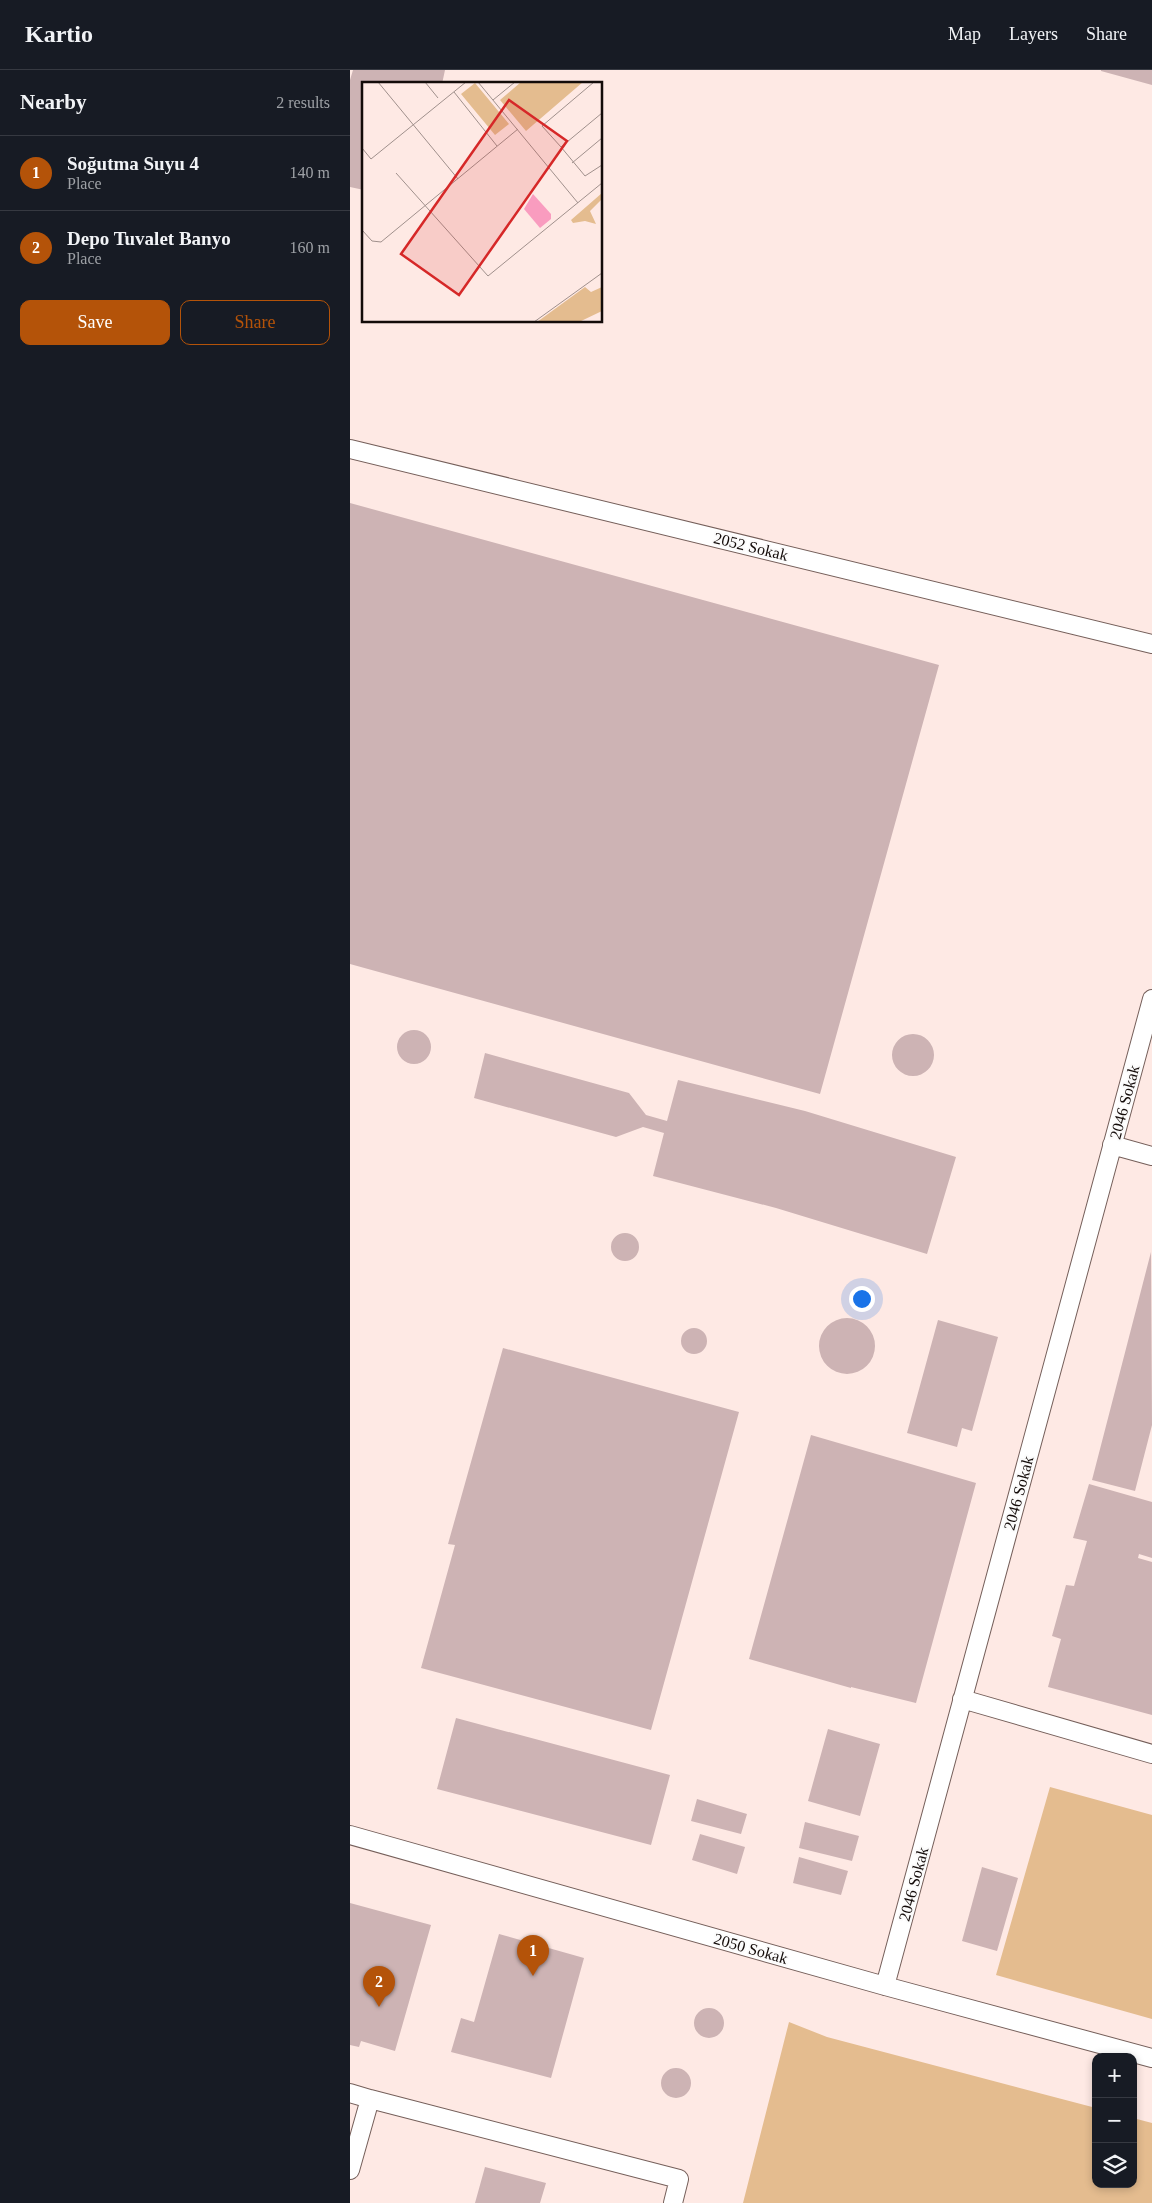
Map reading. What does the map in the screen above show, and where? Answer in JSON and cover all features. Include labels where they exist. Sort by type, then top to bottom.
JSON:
[{"type":"lane","name":"2052 Sokak","points":[[350,449],[1152,644]]},
{"type":"lane","name":"2046 Sokak","points":[[885,1986],[1152,999]]},
{"type":"lane","points":[[1112,1145],[1152,1156]]},
{"type":"lane","points":[[962,1699],[1152,1754]]},
{"type":"lane","name":"2050 Sokak","points":[[350,1835],[885,1986],[1152,2058]]},
{"type":"lane","points":[[350,2093],[679,2179],[672,2203]]},
{"type":"lane","points":[[350,2170],[370,2099]]},
{"type":"shaded area","points":[[1050,1787],[1152,1815],[1152,2019],[996,1975]]},
{"type":"shaded area","points":[[789,2022],[827,2037],[1092,2107],[1092,2188],[1137,2188],[1137,2119],[1152,2123],[1152,2203],[743,2203]]},
{"type":"building","points":[[353,70],[445,70],[442,82],[362,82],[362,190],[350,187],[350,80]]},
{"type":"building","points":[[1101,70],[1152,70],[1152,85],[1101,71]]},
{"type":"building","points":[[350,503],[939,665],[820,1094],[350,964]]},
{"type":"building","points":[[414,1030],[426,1035],[431,1047],[426,1059],[414,1064],[402,1059],[397,1047],[402,1035]]},
{"type":"building","points":[[917,1034],[925,1037],[931,1043],[934,1055],[931,1067],[925,1073],[909,1076],[901,1073],[895,1067],[892,1051],[895,1043],[901,1037]]},
{"type":"building","points":[[485,1053],[629,1093],[646,1115],[667,1121],[678,1080],[805,1111],[956,1157],[927,1254],[776,1208],[653,1176],[664,1133],[643,1127],[616,1137],[474,1098]]},
{"type":"building","points":[[625,1233],[635,1237],[639,1247],[635,1257],[625,1261],[615,1257],[611,1247],[615,1237]]},
{"type":"building","points":[[1151,1252],[1152,1425],[1135,1491],[1092,1480]]},
{"type":"building","points":[[841,1318],[853,1318],[863,1322],[871,1330],[875,1346],[871,1362],[863,1370],[853,1374],[841,1374],[831,1370],[823,1362],[819,1352],[819,1340],[823,1330],[831,1322]]},
{"type":"building","points":[[938,1320],[998,1337],[972,1431],[962,1428],[957,1447],[907,1433]]},
{"type":"building","points":[[694,1328],[703,1332],[707,1341],[703,1350],[694,1354],[685,1350],[681,1341],[685,1332]]},
{"type":"building","points":[[503,1348],[739,1412],[651,1730],[421,1668],[455,1545],[448,1544]]},
{"type":"building","points":[[811,1435],[976,1483],[916,1703],[851,1688],[749,1659]]},
{"type":"building","points":[[1089,1484],[1152,1502],[1152,1558],[1139,1554],[1138,1558],[1152,1562],[1152,1715],[1048,1687],[1061,1639],[1052,1636],[1066,1585],[1074,1586],[1087,1541],[1073,1538]]},
{"type":"building","points":[[456,1718],[670,1775],[651,1845],[437,1789]]},
{"type":"building","points":[[828,1729],[880,1744],[860,1816],[808,1801]]},
{"type":"building","points":[[697,1799],[747,1814],[741,1834],[691,1821]]},
{"type":"building","points":[[805,1822],[859,1836],[852,1861],[799,1848]]},
{"type":"building","points":[[700,1834],[745,1847],[737,1874],[692,1860]]},
{"type":"building","points":[[799,1857],[848,1871],[841,1895],[793,1883]]},
{"type":"building","points":[[982,1867],[1018,1878],[997,1951],[962,1941]]},
{"type":"building","points":[[350,1903],[431,1925],[395,2051],[361,2041],[359,2047],[350,2045]]},
{"type":"building","points":[[499,1934],[584,1958],[551,2078],[451,2052],[461,2018],[474,2022]]},
{"type":"building","points":[[709,2008],[720,2012],[724,2023],[720,2034],[709,2038],[698,2034],[694,2023],[698,2012]]},
{"type":"building","points":[[676,2068],[687,2072],[691,2083],[687,2094],[676,2098],[665,2094],[661,2083],[665,2072]]},
{"type":"building","points":[[485,2167],[546,2183],[540,2203],[475,2203]]},
{"type":"place","name":"Soğutma Suyu 4","points":[[533,1976]]},
{"type":"place","name":"Depo Tuvalet Banyo","points":[[379,2007]]}]
